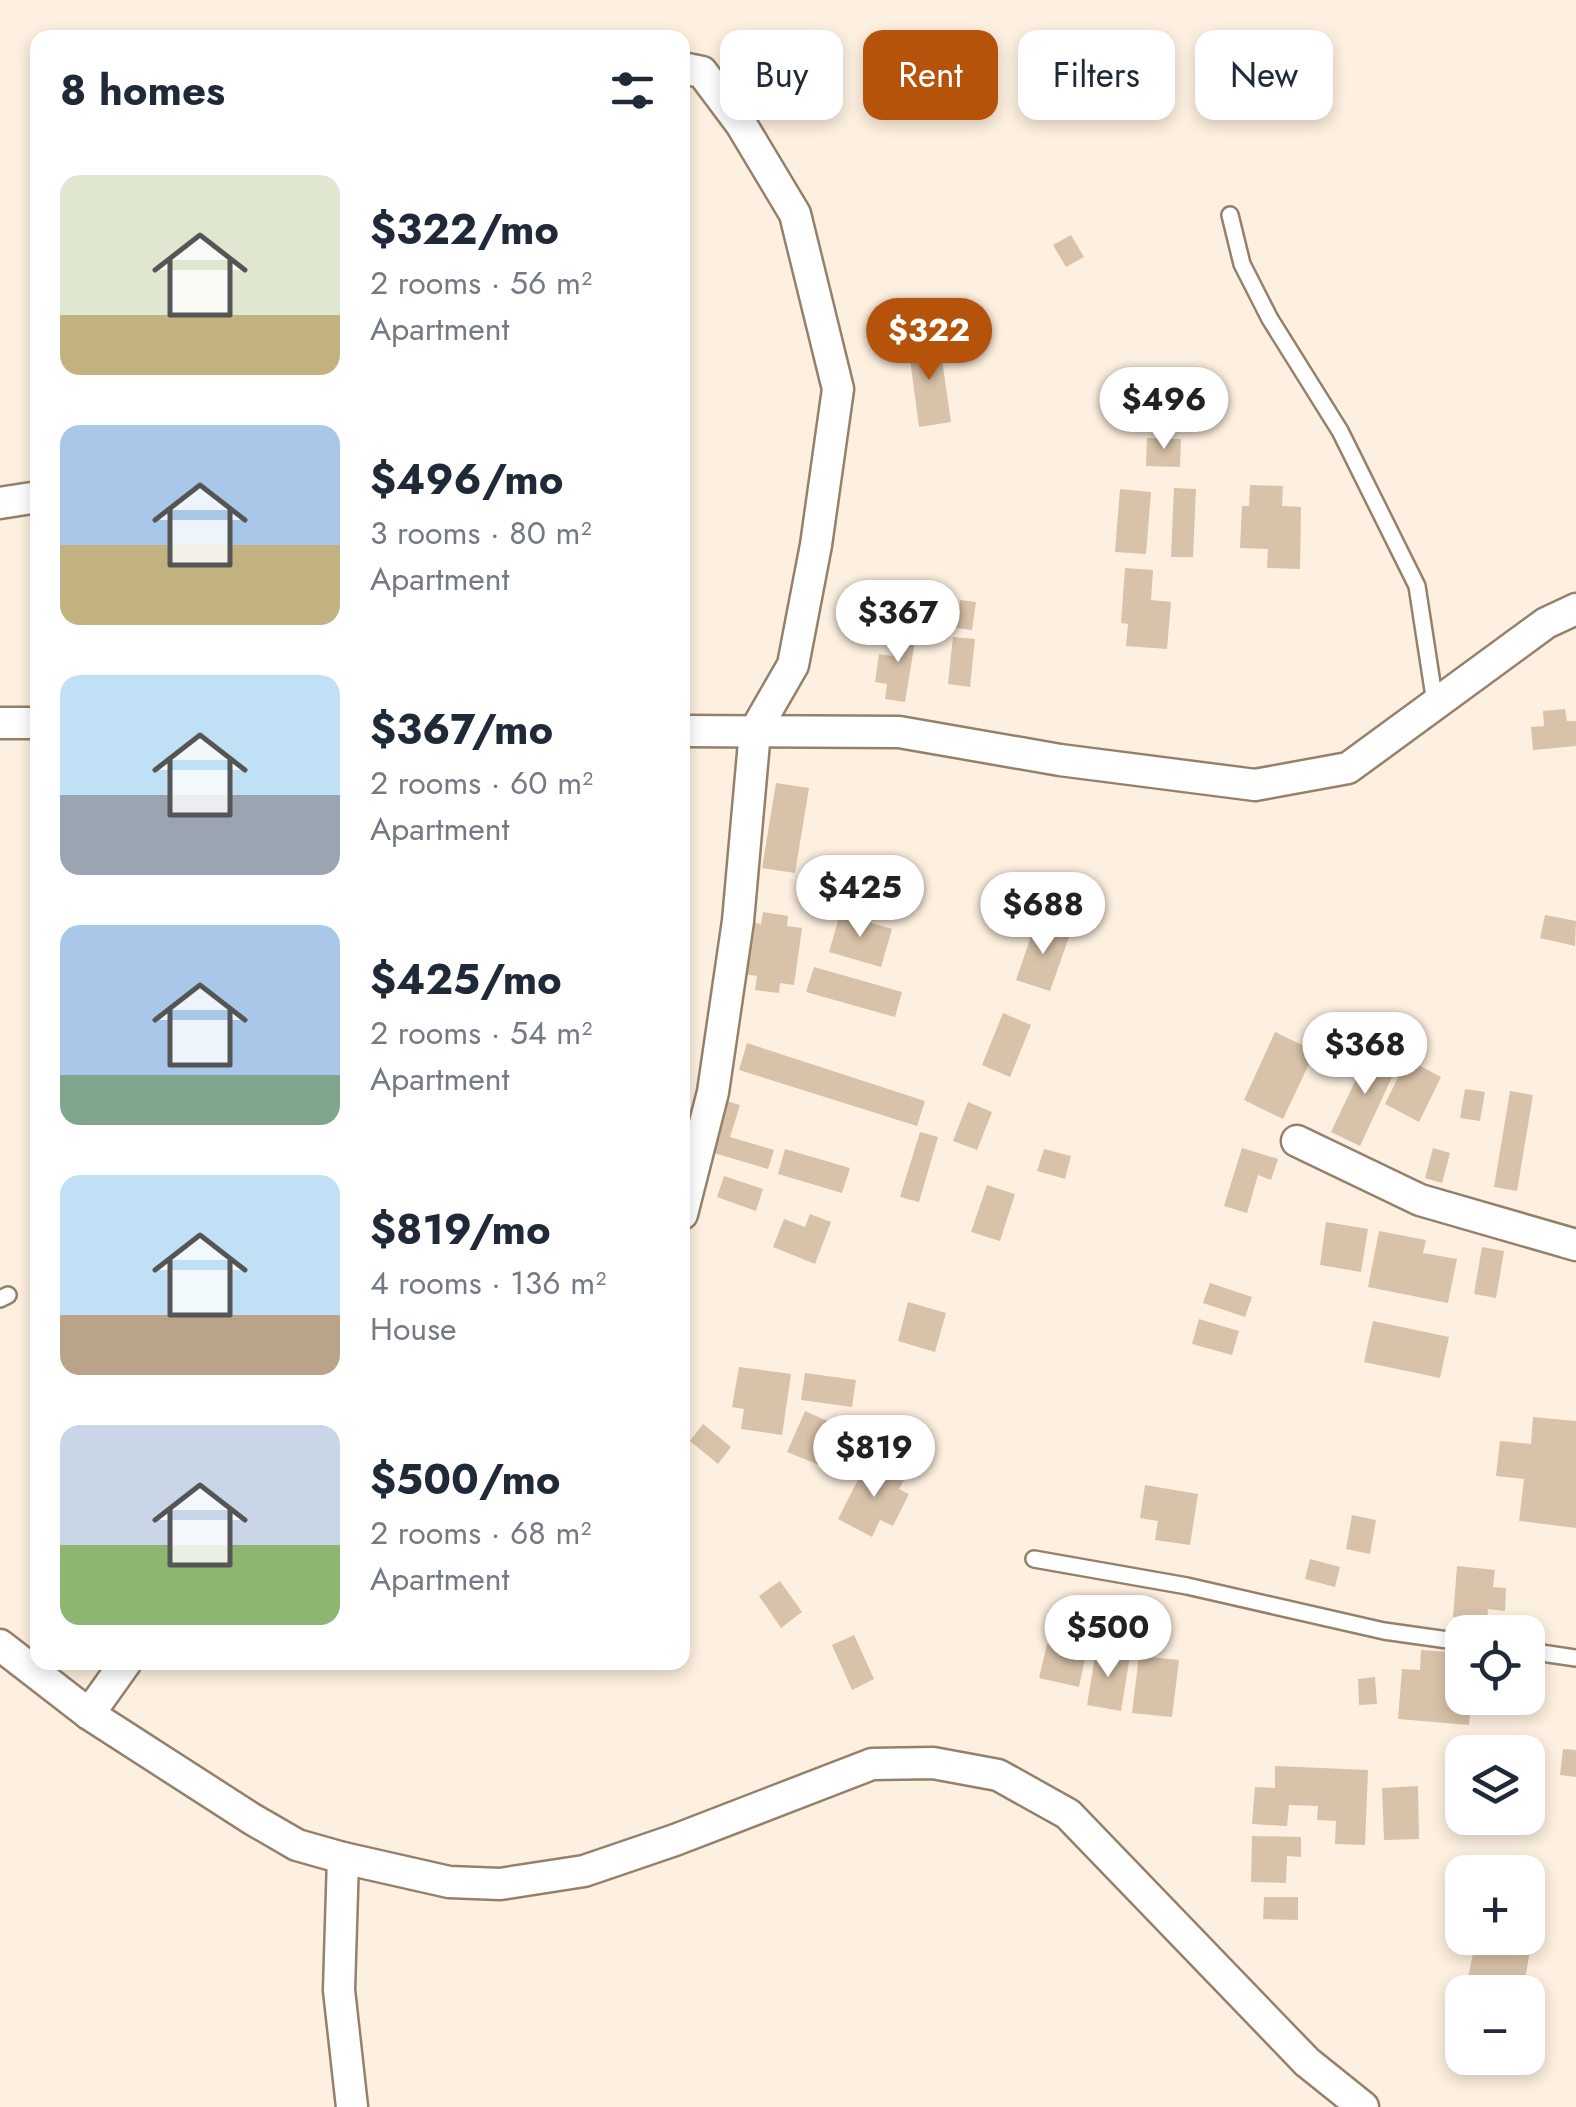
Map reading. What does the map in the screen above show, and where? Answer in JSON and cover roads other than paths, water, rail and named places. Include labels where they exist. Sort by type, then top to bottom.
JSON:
[{"type":"street","points":[[690,70],[702,72],[741,124],[796,214],[838,389],[816,544],[793,665],[755,731],[738,921],[713,1092],[690,1183]]},
{"type":"street","points":[[0,503],[30,498]]},
{"type":"street","points":[[690,731],[899,732],[1060,760],[1255,786],[1348,768],[1546,622],[1576,609]]},
{"type":"street","points":[[0,723],[30,723]]},
{"type":"street","points":[[1297,1141],[1420,1200],[1576,1246]]},
{"type":"street","points":[[0,1645],[30,1669]]},
{"type":"street","points":[[32,1670],[88,1714],[298,1845],[449,1882],[500,1884],[584,1871],[872,1764],[933,1762],[998,1776],[1068,1814],[1307,2062],[1363,2107]]},
{"type":"street","points":[[88,1714],[120,1670]]},
{"type":"street","points":[[342,1858],[339,1990],[352,2107]]},
{"type":"lane","points":[[1230,216],[1242,264],[1270,320],[1340,431],[1416,586],[1435,703]]},
{"type":"lane","points":[[1034,1559],[1187,1586],[1384,1631],[1445,1640]]},
{"type":"lane","points":[[1545,1653],[1576,1658]]}]
